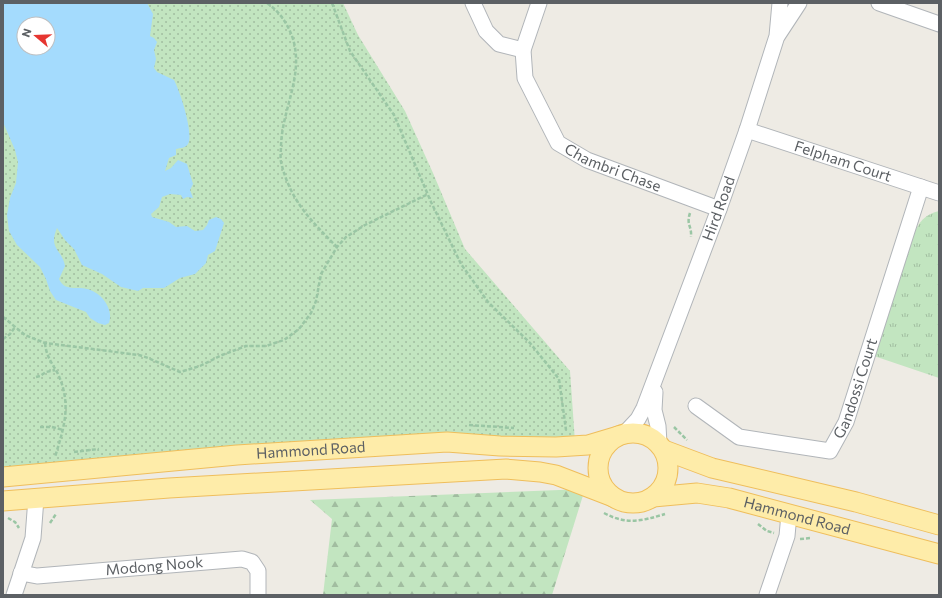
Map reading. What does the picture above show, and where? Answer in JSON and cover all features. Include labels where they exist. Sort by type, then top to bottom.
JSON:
[{"type":"main road","points":[[633,433],[642,434],[651,438],[661,447],[668,460],[666,481],[661,490],[644,502],[622,502],[613,497],[604,488],[599,477],[598,465],[601,453],[608,443],[621,435],[633,433]]},
{"type":"main road","name":"Hammond Road","points":[[3,477],[237,455],[447,442],[500,446],[567,446],[588,444],[621,435]]},
{"type":"main road","name":"Hammond Road","points":[[661,447],[712,468],[856,502],[939,525]]},
{"type":"main road","name":"Hammond Road","points":[[3,501],[162,488],[506,469],[540,472],[556,476],[613,497]]},
{"type":"main road","name":"Hammond Road","points":[[653,497],[697,494],[729,498],[939,554]]},
{"type":"street","points":[[473,3],[486,31],[499,44],[523,50]]},
{"type":"street","name":"Chambri Chase","points":[[539,3],[523,50],[525,78],[558,143],[587,160],[719,209]]},
{"type":"street","name":"Hird Road","points":[[621,435],[638,419],[644,408],[719,209],[747,130],[777,36],[780,3]]},
{"type":"street","name":"Hird Road","points":[[777,36],[799,3]]},
{"type":"street","points":[[879,3],[939,24]]},
{"type":"street","name":"Felpham Court","points":[[747,130],[939,193]]},
{"type":"street","name":"Gandossi Court","points":[[696,406],[739,437],[830,451],[846,422],[921,188]]},
{"type":"street","name":"Hird Road","points":[[655,379],[654,410],[661,447]]},
{"type":"street","points":[[14,595],[33,538],[36,498]]},
{"type":"street","points":[[767,595],[787,536],[789,514]]},
{"type":"street","name":"Modong Nook","points":[[21,573],[37,576],[242,559],[252,562],[258,571],[258,595]]},
{"type":"path","points":[[267,3],[285,21],[291,33],[297,53],[296,76],[284,117],[281,138],[281,160],[287,182],[294,197],[313,224],[337,247]]},
{"type":"path","points":[[332,3],[350,51],[394,115],[428,194],[461,264],[488,302],[530,343],[559,379],[567,446]]},
{"type":"path","points":[[3,317],[25,335],[45,343],[138,355],[180,372],[194,368],[246,346],[266,346],[276,343],[291,335],[305,322],[316,301],[321,274],[337,247],[346,237],[365,224],[428,194]]},
{"type":"path","points":[[3,339],[16,327]]},
{"type":"path","points":[[45,343],[46,351],[65,395],[66,414],[63,430],[54,458],[53,472]]},
{"type":"path","points":[[36,377],[46,372],[55,370]]},
{"type":"path","points":[[40,427],[52,427],[63,430]]},
{"type":"path","points":[[599,510],[611,517],[632,522],[649,519],[672,512]]},
{"type":"path","points":[[48,527],[55,515],[60,513]]},
{"type":"path","points":[[3,516],[15,522],[21,531],[21,546],[29,549]]},
{"type":"path","points":[[753,519],[767,531],[803,539],[814,537]]},
{"type":"green space","points":[[3,3],[343,3],[358,35],[405,111],[465,249],[570,371],[575,442],[3,469]]},
{"type":"green space","points":[[939,211],[939,378],[874,356],[913,235],[923,219],[930,214]]},
{"type":"green space","points":[[585,489],[552,595],[323,595],[332,519],[310,500]]},
{"type":"water","points":[[3,3],[147,3],[153,14],[150,36],[157,42],[154,50],[156,59],[154,68],[157,72],[174,80],[183,102],[189,131],[188,144],[184,147],[176,149],[176,155],[169,158],[165,171],[171,168],[178,160],[187,164],[193,184],[190,190],[193,198],[187,197],[183,199],[181,195],[170,194],[162,197],[159,207],[151,214],[152,217],[169,222],[176,227],[187,226],[195,231],[203,230],[209,220],[216,217],[221,219],[224,223],[215,251],[208,255],[206,263],[195,274],[180,278],[164,288],[143,288],[138,291],[121,287],[102,274],[82,265],[74,249],[65,240],[57,228],[54,240],[55,245],[65,266],[59,279],[64,286],[87,289],[101,297],[108,307],[110,318],[109,323],[105,325],[98,323],[90,318],[86,312],[56,300],[50,291],[40,267],[17,245],[9,231],[7,215],[10,198],[16,183],[18,162],[15,150],[3,122]]}]
